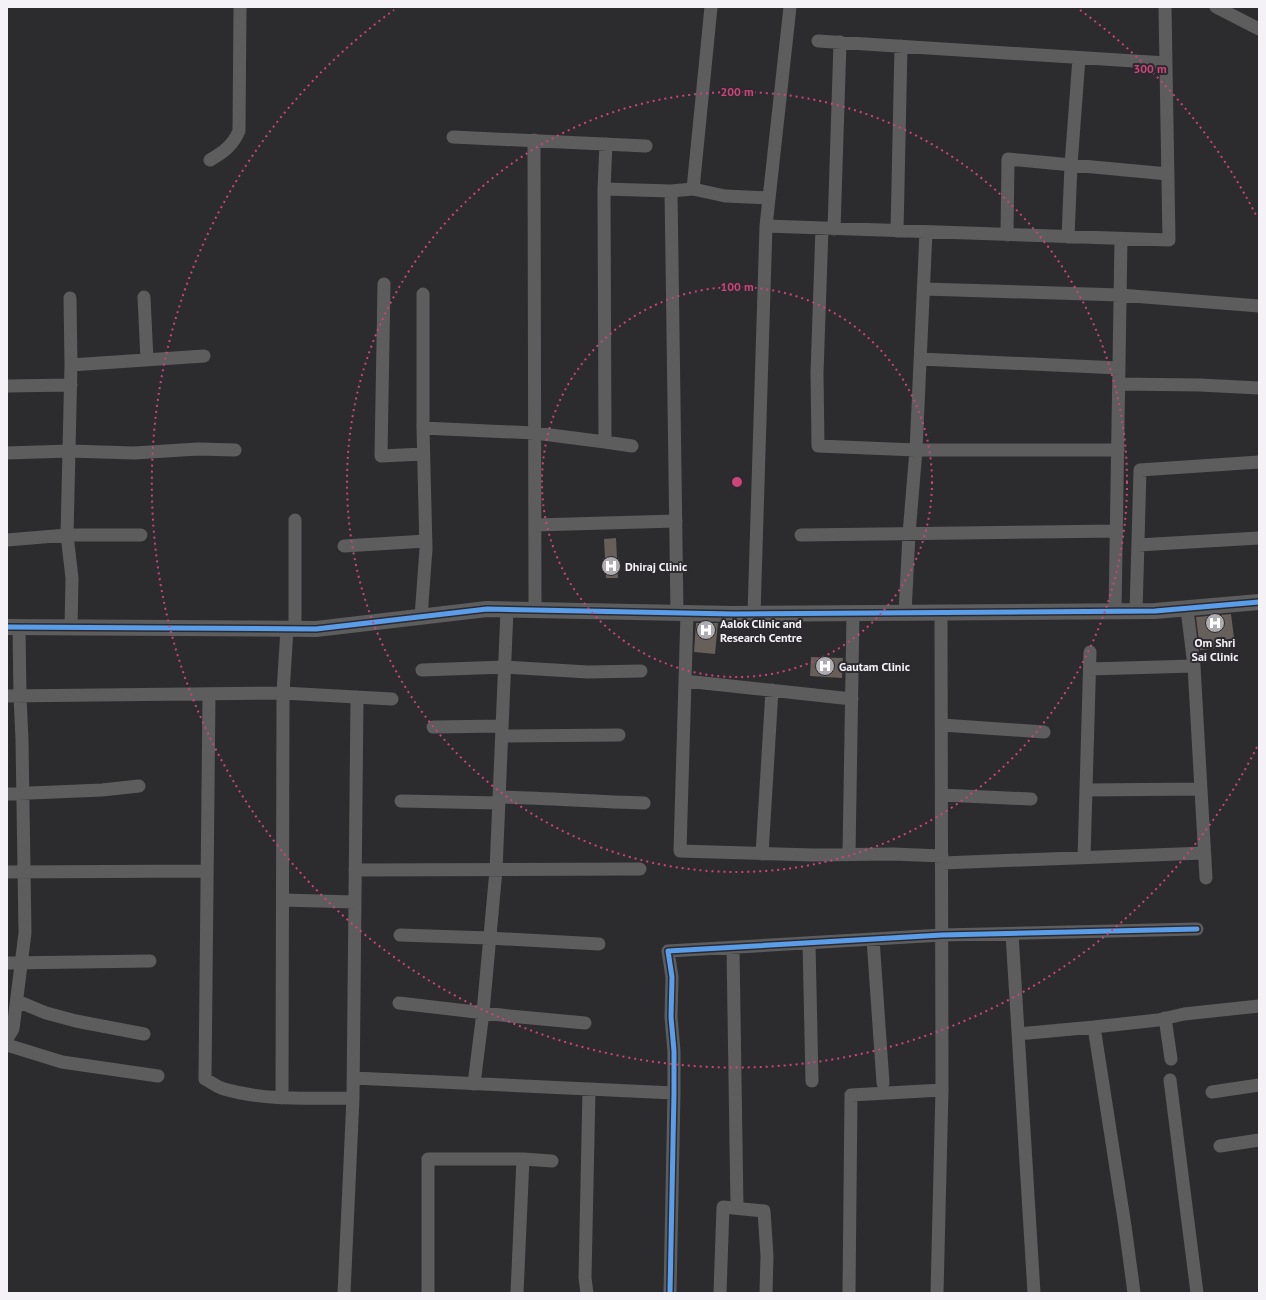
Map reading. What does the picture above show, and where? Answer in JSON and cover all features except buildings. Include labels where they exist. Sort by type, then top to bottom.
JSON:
[{"type":"street","points":[[210,160],[223,153],[234,141],[239,131],[240,7]]},
{"type":"street","points":[[693,190],[711,7]]},
{"type":"street","points":[[754,614],[766,226],[790,7]]},
{"type":"street","points":[[766,226],[1169,240],[1164,7]]},
{"type":"street","points":[[1216,7],[1259,29]]},
{"type":"street","points":[[818,41],[1166,63]]},
{"type":"street","points":[[840,42],[817,373],[818,446],[916,450],[1118,450]]},
{"type":"street","points":[[897,231],[901,46]]},
{"type":"street","points":[[1068,237],[1071,165],[1079,58]]},
{"type":"street","points":[[452,136],[646,146]]},
{"type":"street","points":[[534,140],[535,610]]},
{"type":"street","points":[[605,442],[604,189],[606,144]]},
{"type":"street","points":[[1007,235],[1008,159],[1168,174]]},
{"type":"street","points":[[604,189],[693,190],[725,196],[768,198]]},
{"type":"street","points":[[671,190],[676,521],[685,681],[680,851],[762,854],[892,854],[942,860],[1084,858],[1204,853]]},
{"type":"street","points":[[906,613],[909,534],[916,450],[926,232]]},
{"type":"street","points":[[1115,612],[1121,239]]},
{"type":"street","points":[[384,284],[381,456],[423,454]]},
{"type":"street","points":[[924,289],[1120,296],[1259,306]]},
{"type":"street","points":[[421,617],[426,542],[423,454],[423,294]]},
{"type":"street","points":[[70,298],[71,385],[67,535],[72,578],[71,628]]},
{"type":"street","points":[[144,298],[148,360]]},
{"type":"street","points":[[71,365],[204,356]]},
{"type":"street","points":[[920,359],[1119,368]]},
{"type":"street","points":[[1119,384],[1200,385],[1259,388]]},
{"type":"street","points":[[7,386],[71,385]]},
{"type":"street","points":[[423,428],[535,433],[632,446]]},
{"type":"street","points":[[7,453],[69,451],[134,453],[198,449],[235,450]]},
{"type":"street","points":[[1136,612],[1140,470],[1259,462]]},
{"type":"street","points":[[282,1098],[283,693],[291,629],[296,520]]},
{"type":"street","points":[[535,525],[676,521]]},
{"type":"street","points":[[801,535],[1116,531]]},
{"type":"street","points":[[7,540],[67,535],[141,535]]},
{"type":"street","points":[[1138,545],[1259,538]]},
{"type":"street","points":[[344,546],[426,542]]},
{"type":"street","points":[[7,1039],[13,1029],[25,933],[22,740],[13,696],[13,627],[316,629],[487,609],[754,614],[1136,612],[1259,602]]},
{"type":"street","points":[[1187,609],[1194,666],[1206,878]]},
{"type":"street","points":[[474,1084],[483,1012],[496,870],[507,610]]},
{"type":"street","points":[[849,854],[853,613]]},
{"type":"street","points":[[937,1293],[942,1090],[941,613]]},
{"type":"street","points":[[1084,858],[1090,652]]},
{"type":"street","points":[[1090,669],[1194,666]]},
{"type":"street","points":[[422,670],[505,667],[588,672],[641,671]]},
{"type":"street","points":[[685,681],[852,699]]},
{"type":"street","points":[[762,854],[772,690]]},
{"type":"street","points":[[13,696],[283,693],[392,699]]},
{"type":"street","points":[[209,694],[205,1079],[223,1089],[249,1094],[282,1098],[353,1098]]},
{"type":"street","points":[[344,1293],[354,1078],[357,697]]},
{"type":"street","points":[[942,725],[1044,732]]},
{"type":"street","points":[[433,727],[619,735]]},
{"type":"street","points":[[7,794],[139,786]]},
{"type":"street","points":[[1086,790],[1201,789]]},
{"type":"street","points":[[942,795],[1031,799]]},
{"type":"street","points":[[401,801],[535,798],[644,803]]},
{"type":"street","points":[[355,870],[640,869]]},
{"type":"street","points":[[7,872],[207,871]]},
{"type":"street","points":[[283,900],[355,902]]},
{"type":"street","points":[[670,1293],[674,1051],[671,1017],[672,977],[668,952],[942,935],[1197,929]]},
{"type":"street","points":[[1012,934],[1034,1293]]},
{"type":"street","points":[[400,935],[599,944]]},
{"type":"street","points":[[873,939],[883,1083]]},
{"type":"street","points":[[809,943],[812,1081]]},
{"type":"street","points":[[733,948],[737,1208]]},
{"type":"street","points":[[7,963],[150,961]]},
{"type":"street","points":[[17,1001],[46,1013],[76,1021],[144,1034]]},
{"type":"street","points":[[399,1003],[585,1023]]},
{"type":"street","points":[[1018,1034],[1126,1024],[1184,1014],[1259,1006]]},
{"type":"street","points":[[1165,1018],[1171,1059]]},
{"type":"street","points":[[1094,1027],[1134,1293]]},
{"type":"street","points":[[7,1045],[62,1062],[158,1076]]},
{"type":"street","points":[[354,1078],[674,1093]]},
{"type":"street","points":[[1170,1080],[1197,1293]]},
{"type":"street","points":[[1212,1092],[1259,1085]]},
{"type":"street","points":[[587,1293],[585,1278],[590,1089]]},
{"type":"street","points":[[849,1293],[851,1095],[942,1090]]},
{"type":"street","points":[[1220,1146],[1259,1140]]},
{"type":"street","points":[[428,1293],[428,1159],[523,1159],[552,1161]]},
{"type":"street","points":[[517,1293],[523,1159]]},
{"type":"street","points":[[720,1293],[723,1207],[764,1212],[767,1256],[766,1293]]},
{"type":"cycle path","points":[[7,627],[316,629],[487,609],[734,614],[1155,611],[1259,602]]},
{"type":"cycle path","points":[[670,1293],[674,1051],[671,1017],[672,977],[668,951],[942,935],[1197,929]]},
{"type":"place","name":"Dhiraj Clinic","points":[[611,566]]},
{"type":"place","name":"Om Shri Sai Clinic","points":[[1215,623]]},
{"type":"place","name":"Aalok Clinic and Research Centre","points":[[706,630]]},
{"type":"place","name":"Gautam Clinic","points":[[825,666]]}]
